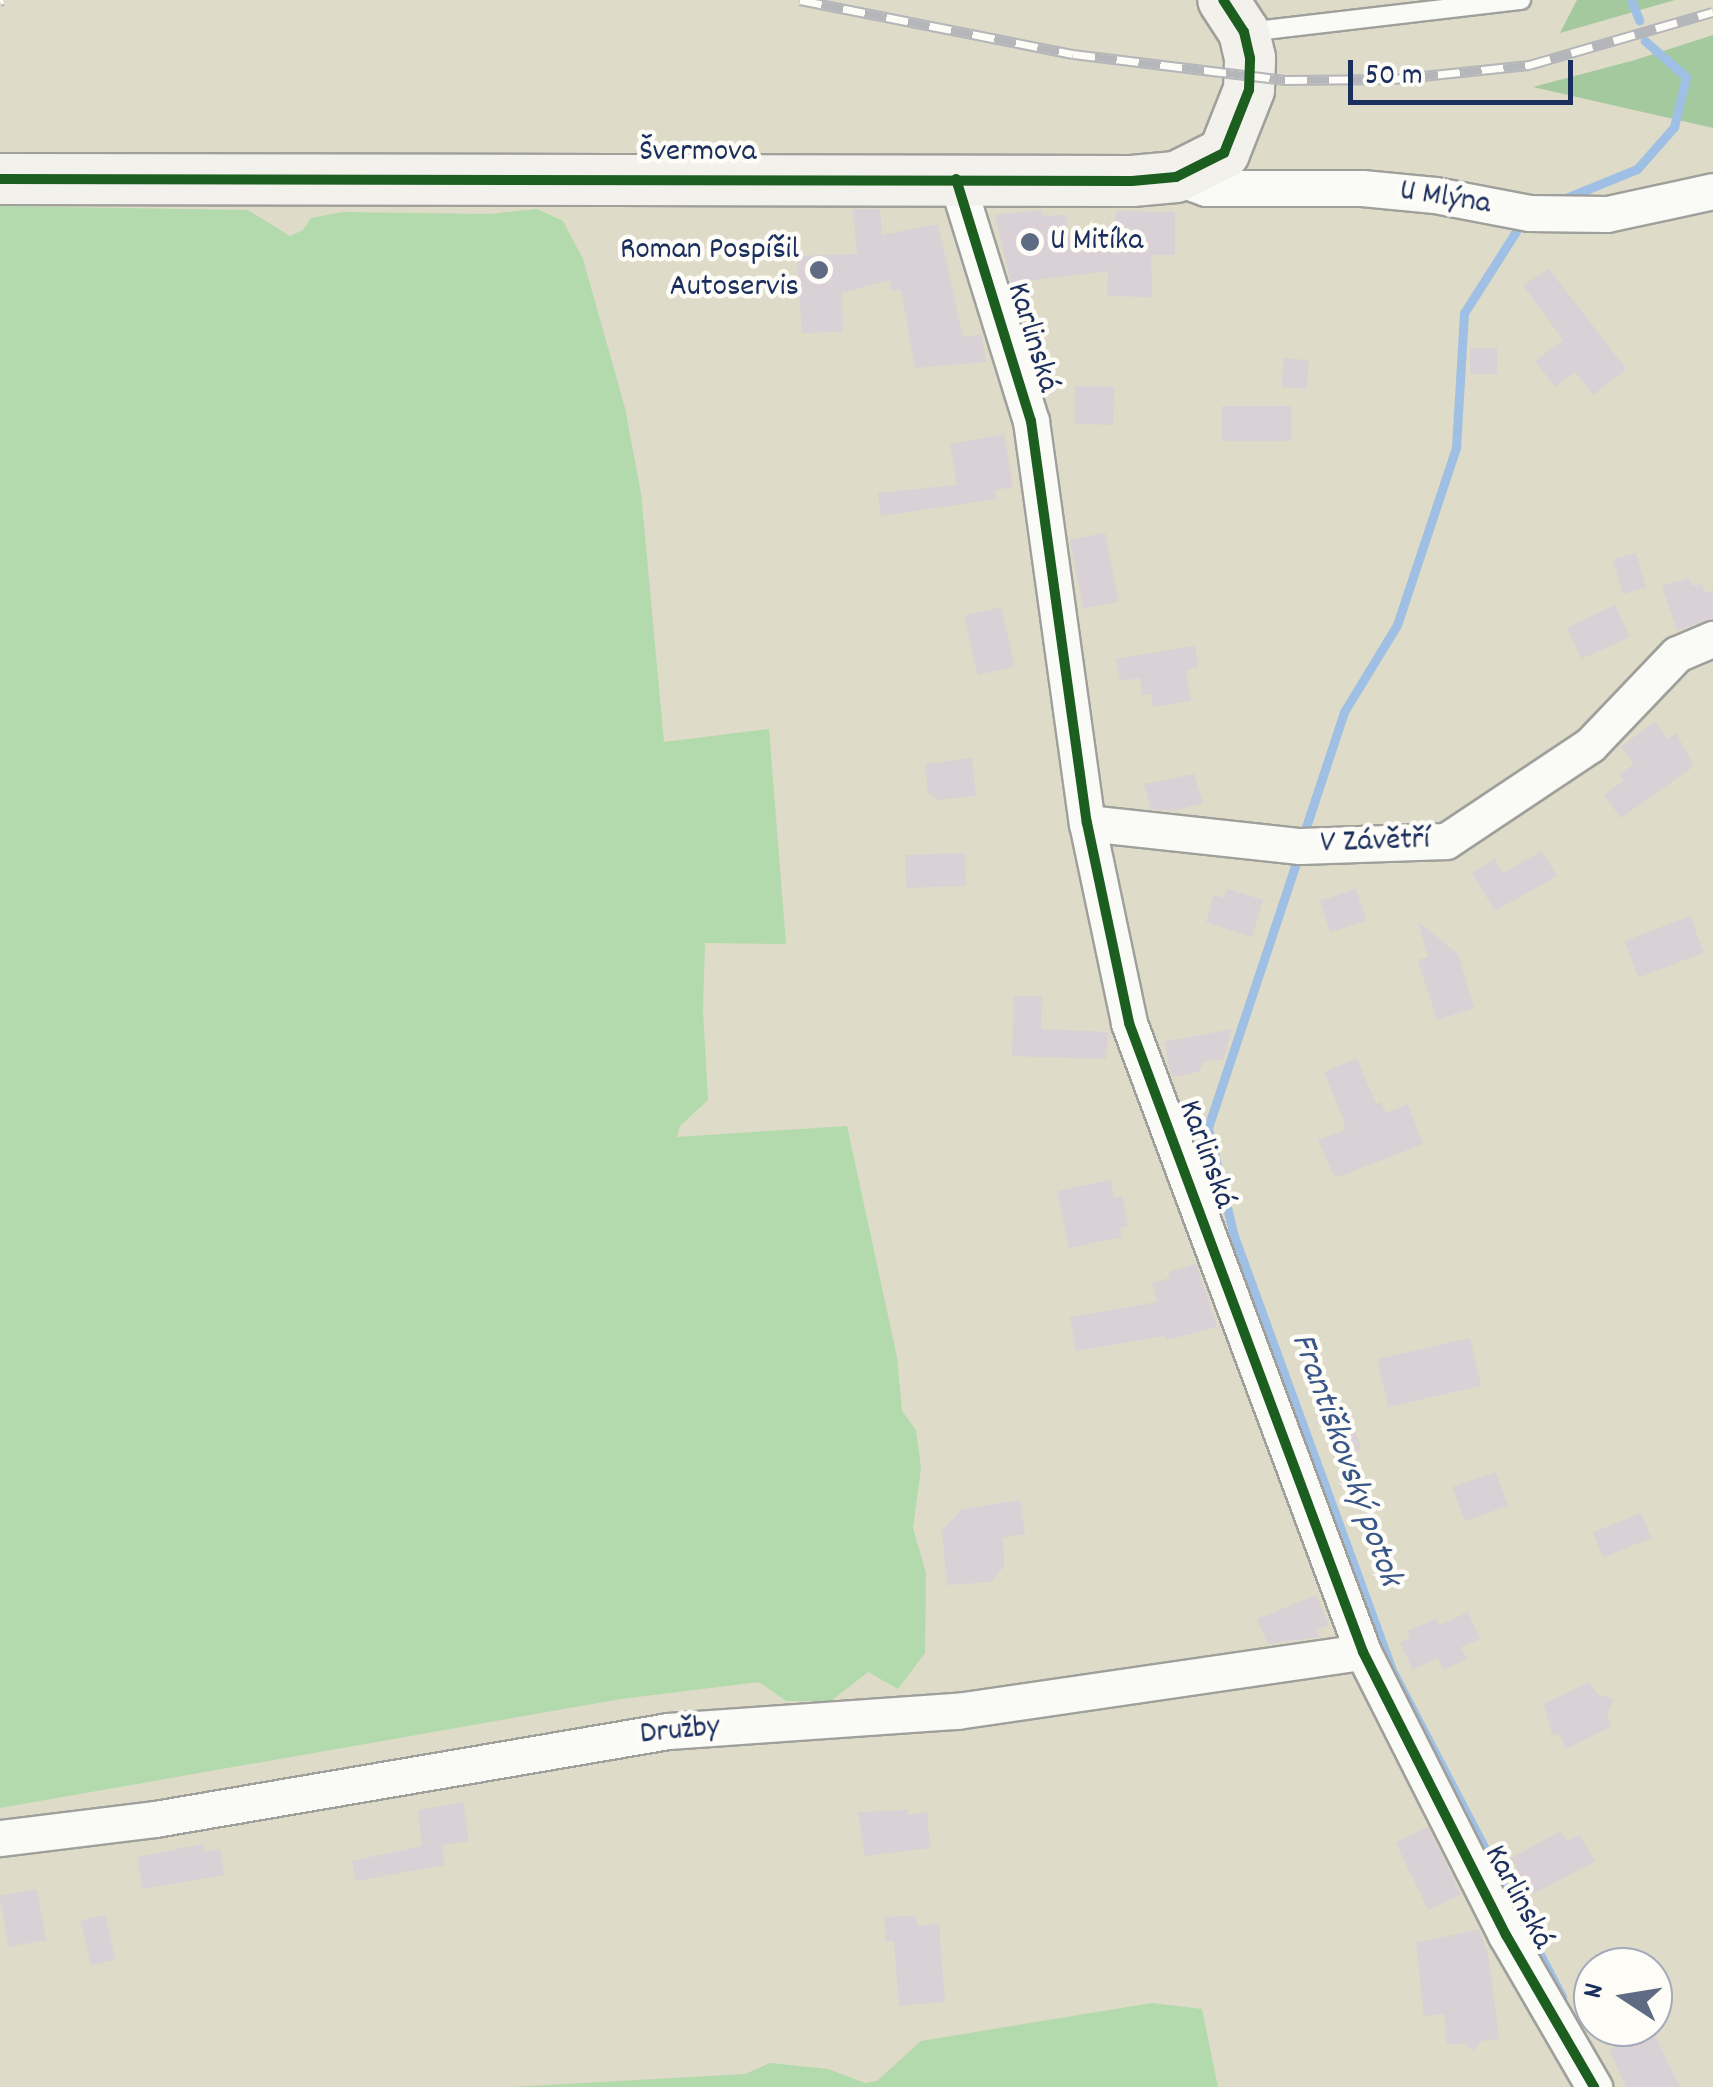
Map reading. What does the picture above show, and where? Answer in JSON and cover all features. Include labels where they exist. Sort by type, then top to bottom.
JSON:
[{"type":"street","name":"Švermova","points":[[0,179],[1176,177],[1224,153],[1249,90],[1250,58],[1233,16]]},
{"type":"street","name":"U Mlýna","points":[[1176,177],[1206,188],[1362,188],[1436,195],[1528,212],[1607,214],[1713,192]]},
{"type":"street","name":"Karlinská","points":[[956,180],[1031,421],[1087,823],[1129,1023],[1363,1652],[1506,1935],[1594,2087]]},
{"type":"street","name":"V Závětří","points":[[1087,823],[1300,846],[1446,841],[1590,745],[1676,654],[1713,639]]},
{"type":"street","name":"Družby","points":[[0,1838],[155,1820],[668,1730],[957,1711],[1363,1652]]},
{"type":"lane","points":[[1233,16],[1521,0]]},
{"type":"green space","points":[[1577,0],[1675,0],[1560,33]]},
{"type":"green space","points":[[1713,35],[1713,128],[1533,87],[1635,60]]},
{"type":"green space","points":[[0,206],[248,210],[290,236],[303,230],[311,218],[343,212],[488,214],[537,209],[563,221],[583,259],[625,408],[641,493],[664,742],[769,729],[786,944],[705,943],[703,1011],[708,1100],[680,1126],[677,1137],[847,1126],[897,1357],[902,1411],[916,1430],[921,1468],[913,1528],[926,1573],[925,1653],[898,1689],[868,1672],[831,1701],[786,1701],[759,1682],[621,1699],[0,1808]]},
{"type":"green space","points":[[1152,2003],[1202,2009],[1218,2087],[510,2087],[745,2074],[770,2063],[828,2069],[865,2083],[877,2081],[921,2041]]},
{"type":"building","points":[[853,209],[880,209],[882,235],[938,224],[963,337],[982,334],[986,362],[915,368],[901,289],[892,291],[890,280],[842,293],[843,332],[802,333],[797,256],[857,254]]},
{"type":"building","points":[[1041,210],[1042,216],[1066,215],[1072,253],[1115,247],[1116,211],[1175,212],[1175,255],[1151,255],[1152,297],[1107,296],[1108,271],[1011,283],[995,215]]},
{"type":"building","points":[[1549,269],[1626,369],[1593,395],[1575,372],[1555,387],[1535,361],[1563,340],[1523,285]]},
{"type":"building","points":[[1470,348],[1497,348],[1497,374],[1470,374]]},
{"type":"building","points":[[1284,358],[1309,360],[1306,389],[1281,387]]},
{"type":"building","points":[[1075,386],[1114,387],[1113,425],[1074,424]]},
{"type":"building","points":[[1222,406],[1291,406],[1291,441],[1222,441]]},
{"type":"building","points":[[1004,434],[1013,487],[995,490],[996,499],[881,516],[878,493],[957,485],[950,444]]},
{"type":"building","points":[[1105,533],[1118,602],[1083,609],[1070,540]]},
{"type":"building","points":[[1636,553],[1646,588],[1623,594],[1613,560]]},
{"type":"building","points":[[1689,578],[1692,586],[1702,584],[1705,593],[1713,590],[1713,618],[1677,631],[1662,586]]},
{"type":"building","points":[[1615,605],[1630,637],[1582,659],[1567,627]]},
{"type":"building","points":[[1001,607],[1015,666],[978,675],[964,616]]},
{"type":"building","points":[[1195,646],[1198,667],[1186,670],[1191,701],[1153,707],[1151,694],[1142,695],[1140,678],[1120,681],[1116,659]]},
{"type":"building","points":[[1655,721],[1668,739],[1676,733],[1694,766],[1621,818],[1604,795],[1624,780],[1619,774],[1634,764],[1621,747]]},
{"type":"building","points":[[972,758],[976,796],[938,800],[928,792],[925,764]]},
{"type":"building","points":[[1194,774],[1203,803],[1175,811],[1151,809],[1144,784]]},
{"type":"building","points":[[1542,851],[1557,876],[1495,911],[1472,873],[1495,859],[1503,873]]},
{"type":"building","points":[[965,853],[966,886],[906,888],[905,855]]},
{"type":"building","points":[[1227,889],[1263,900],[1252,937],[1206,922],[1214,895],[1224,898]]},
{"type":"building","points":[[1356,889],[1366,920],[1330,932],[1320,901]]},
{"type":"building","points":[[1690,916],[1704,952],[1639,977],[1625,941]]},
{"type":"building","points":[[1418,922],[1458,954],[1474,1008],[1437,1020],[1418,960],[1428,957]]},
{"type":"building","points":[[1014,996],[1042,996],[1041,1029],[1108,1032],[1106,1059],[1012,1056]]},
{"type":"building","points":[[1232,1029],[1223,1060],[1204,1061],[1198,1072],[1172,1077],[1164,1042]]},
{"type":"building","points":[[1357,1058],[1376,1104],[1381,1102],[1386,1113],[1408,1104],[1423,1144],[1335,1178],[1318,1140],[1345,1130],[1344,1120],[1324,1072]]},
{"type":"building","points":[[1111,1180],[1114,1198],[1122,1196],[1128,1226],[1120,1228],[1122,1237],[1069,1248],[1057,1191]]},
{"type":"building","points":[[1196,1264],[1217,1327],[1166,1340],[1165,1336],[1076,1351],[1070,1317],[1157,1302],[1152,1283],[1169,1278],[1169,1272]]},
{"type":"building","points":[[1470,1338],[1481,1386],[1388,1407],[1377,1359]]},
{"type":"building","points":[[1350,1418],[1362,1449],[1335,1459],[1323,1428]]},
{"type":"building","points":[[1496,1472],[1508,1506],[1464,1521],[1453,1487]]},
{"type":"building","points":[[1020,1500],[1025,1534],[1003,1538],[1004,1566],[991,1582],[947,1585],[942,1530],[962,1509]]},
{"type":"building","points":[[1641,1513],[1651,1538],[1603,1558],[1593,1532]]},
{"type":"building","points":[[1316,1595],[1329,1625],[1316,1630],[1319,1637],[1268,1644],[1257,1619]]},
{"type":"building","points":[[1468,1612],[1480,1639],[1461,1647],[1467,1659],[1443,1670],[1438,1658],[1413,1670],[1400,1643],[1410,1638],[1407,1631],[1436,1619],[1439,1625]]},
{"type":"building","points":[[1590,1682],[1596,1693],[1613,1699],[1607,1716],[1612,1726],[1566,1749],[1560,1736],[1552,1734],[1544,1704]]},
{"type":"building","points":[[463,1802],[469,1841],[442,1845],[445,1865],[356,1881],[352,1861],[422,1846],[418,1810]]},
{"type":"building","points":[[908,1810],[908,1815],[927,1812],[930,1848],[865,1856],[858,1812]]},
{"type":"building","points":[[1428,1827],[1461,1894],[1429,1910],[1396,1843]]},
{"type":"building","points":[[1561,1831],[1567,1841],[1579,1835],[1595,1861],[1531,1895],[1511,1858]]},
{"type":"building","points":[[203,1844],[204,1851],[220,1849],[224,1875],[143,1889],[137,1857]]},
{"type":"building","points":[[37,1889],[46,1940],[9,1947],[0,1896]]},
{"type":"building","points":[[105,1915],[115,1960],[91,1965],[81,1921]]},
{"type":"building","points":[[916,1916],[917,1926],[939,1924],[945,2002],[899,2006],[894,1941],[886,1942],[884,1917]]},
{"type":"building","points":[[1479,1929],[1488,1953],[1499,2039],[1481,2041],[1473,2051],[1463,2043],[1447,2045],[1444,2014],[1424,2016],[1416,1943]]},
{"type":"building","points":[[1660,2047],[1680,2087],[1626,2087],[1609,2050]]},
{"type":"waterway","name":"Františkovský potok","points":[[1631,0],[1639,20]]},
{"type":"waterway","name":"Františkovský potok","points":[[1561,200],[1637,169],[1674,127],[1686,77],[1645,41]]},
{"type":"waterway","name":"Františkovský potok","points":[[1303,836],[1344,712],[1397,625],[1456,448],[1464,313],[1522,222]]},
{"type":"waterway","name":"Františkovský potok","points":[[1296,863],[1208,1128],[1234,1236],[1393,1672],[1562,1997]]},
{"type":"railway","points":[[800,0],[1073,54],[1285,80],[1394,79],[1529,65],[1713,12]]},
{"type":"cycle path","points":[[0,179],[1132,181],[1176,177],[1224,153],[1249,90],[1250,58],[1244,32],[1223,0]]},
{"type":"cycle path","points":[[956,179],[1031,421],[1087,823],[1129,1023],[1363,1652],[1506,1935],[1594,2087]]},
{"type":"place","name":"U Mitíka","points":[[1030,242]]},
{"type":"place","name":"Roman Pospíšil Autoservis","points":[[819,270]]}]
